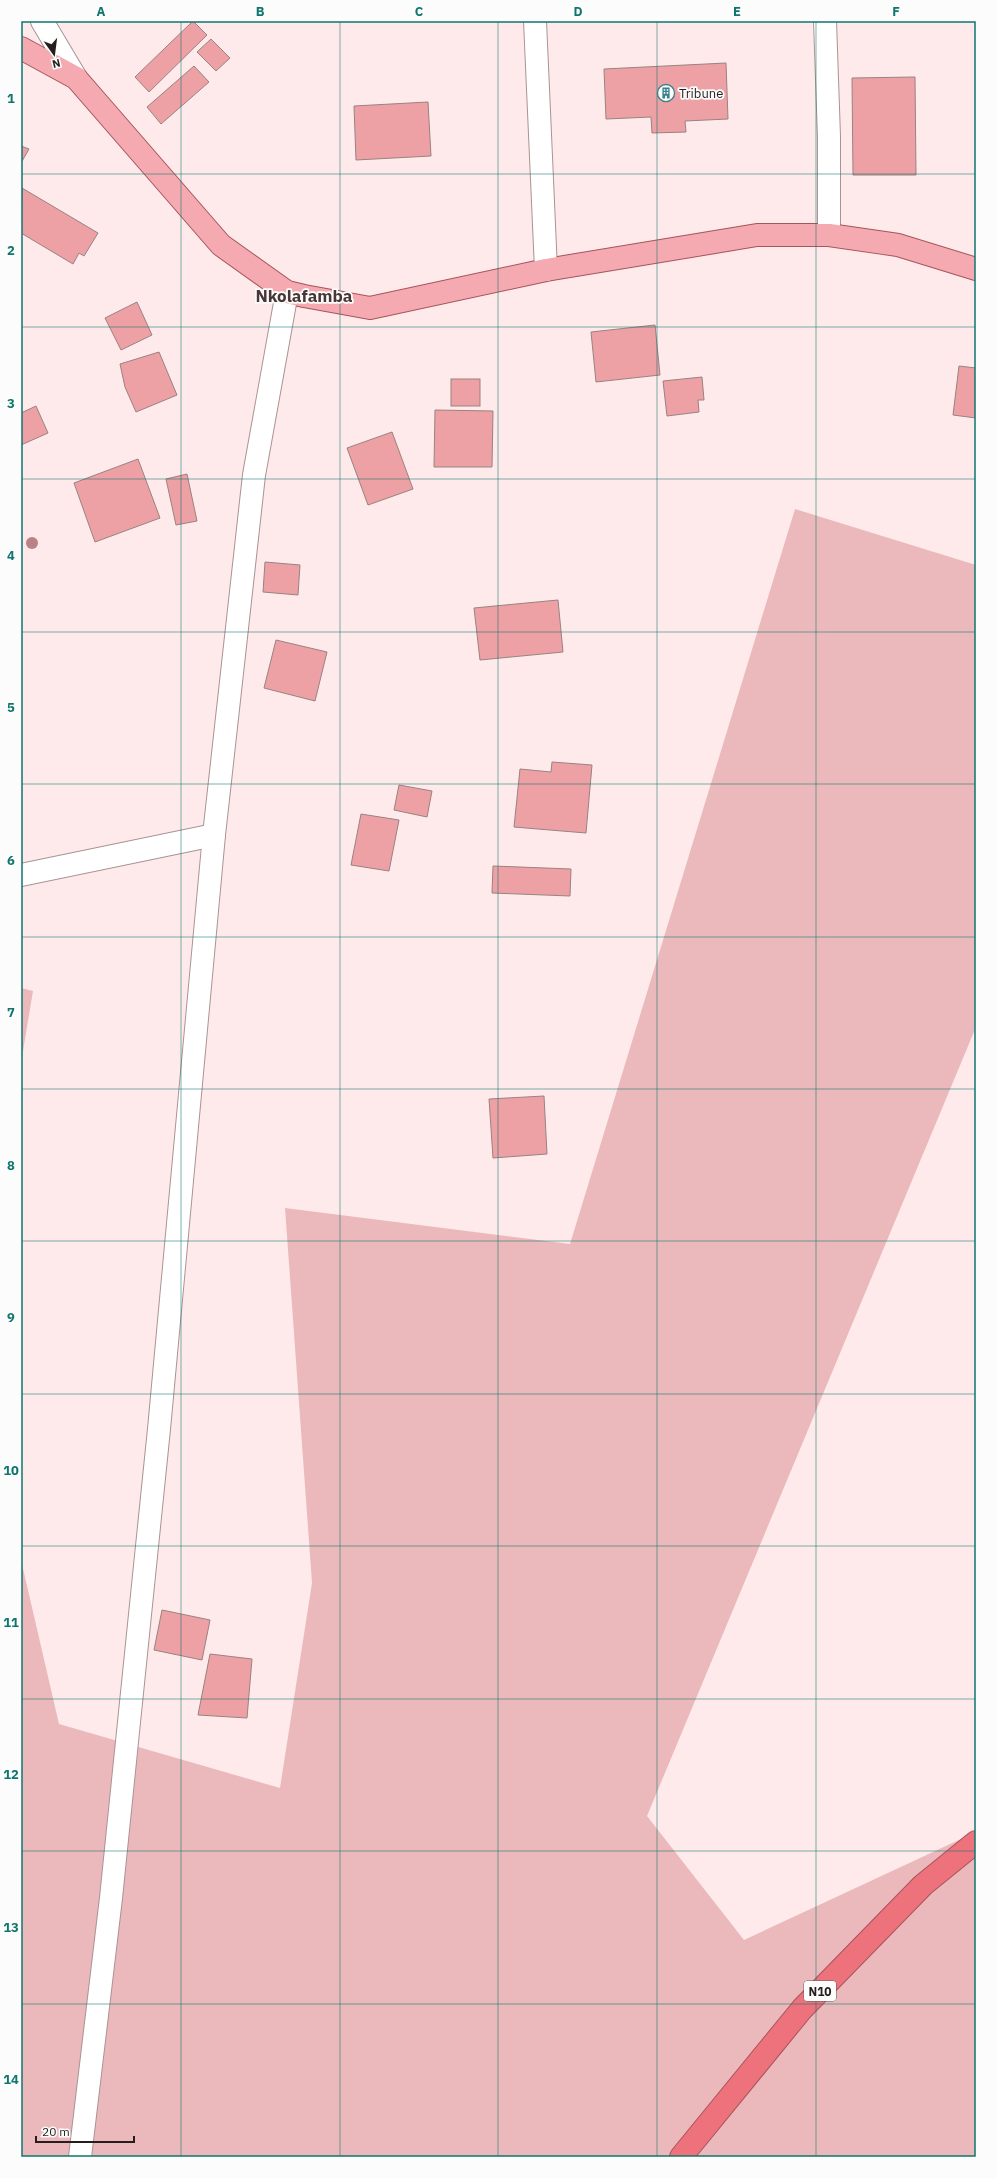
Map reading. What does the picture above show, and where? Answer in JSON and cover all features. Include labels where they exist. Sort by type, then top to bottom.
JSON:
[{"type":"highway","name":"N10","points":[[681,2157],[802,2009],[923,1885],[976,1842]]},
{"type":"main road","points":[[21,48],[76,78],[220,245],[287,292],[304,296],[370,308],[546,270],[757,235],[829,235],[898,245],[976,269]]},
{"type":"street","points":[[42,21],[76,78]]},
{"type":"street","points":[[535,21],[546,270]]},
{"type":"street","points":[[825,21],[829,136],[829,235]]},
{"type":"street","points":[[80,2157],[111,1898],[158,1437],[214,835],[254,476],[287,292]]},
{"type":"street","points":[[21,875],[214,835]]},
{"type":"shaded area","points":[[795,509],[976,565],[976,1027],[647,1816],[744,1940],[976,1832],[976,2157],[21,2157],[21,1560],[59,1724],[280,1788],[312,1583],[285,1208],[570,1244]]},
{"type":"shaded area","points":[[21,988],[33,991],[21,1063]]},
{"type":"building","points":[[193,21],[207,35],[149,92],[135,77]]},
{"type":"building","points":[[211,39],[230,58],[216,71],[197,52]]},
{"type":"building","name":"Tribune","points":[[726,63],[728,119],[685,121],[686,132],[652,133],[651,117],[606,119],[604,69]]},
{"type":"building","points":[[194,66],[209,82],[161,124],[147,107]]},
{"type":"building","points":[[915,77],[916,175],[853,175],[852,78]]},
{"type":"building","points":[[428,102],[431,156],[356,160],[354,106]]},
{"type":"building","points":[[21,146],[29,149],[21,163]]},
{"type":"building","points":[[22,188],[98,233],[84,256],[79,253],[73,264],[21,233]]},
{"type":"building","points":[[137,302],[152,335],[121,350],[105,318]]},
{"type":"building","points":[[655,325],[660,375],[596,382],[591,332]]},
{"type":"building","points":[[159,352],[177,395],[136,412],[125,387],[120,364]]},
{"type":"building","points":[[959,366],[976,368],[976,418],[953,415]]},
{"type":"building","points":[[702,377],[704,400],[698,400],[699,412],[667,416],[663,381]]},
{"type":"building","points":[[451,379],[480,379],[480,406],[451,406]]},
{"type":"building","points":[[36,406],[48,433],[21,445],[21,413]]},
{"type":"building","points":[[435,410],[493,411],[492,467],[434,467]]},
{"type":"building","points":[[392,432],[413,489],[368,505],[347,448]]},
{"type":"building","points":[[138,459],[160,518],[95,542],[74,483]]},
{"type":"building","points":[[187,474],[197,521],[176,525],[166,479]]},
{"type":"building","points":[[265,562],[300,565],[298,595],[263,592]]},
{"type":"building","points":[[558,600],[563,652],[480,660],[474,608]]},
{"type":"building","points":[[276,640],[327,652],[315,701],[264,688]]},
{"type":"building","points":[[552,762],[592,765],[586,833],[514,827],[520,769],[551,772]]},
{"type":"building","points":[[399,785],[432,791],[427,817],[394,810]]},
{"type":"building","points":[[361,814],[399,820],[389,871],[351,865]]},
{"type":"building","points":[[493,866],[571,869],[570,896],[492,893]]},
{"type":"building","points":[[544,1096],[547,1154],[493,1158],[489,1099]]},
{"type":"building","points":[[162,1610],[210,1620],[202,1660],[154,1650]]},
{"type":"building","points":[[210,1654],[252,1659],[247,1718],[198,1715]]},
{"type":"place","name":"Tribune","points":[[666,93]]},
{"type":"district","name":"Nkolafamba","points":[[304,296]]}]
